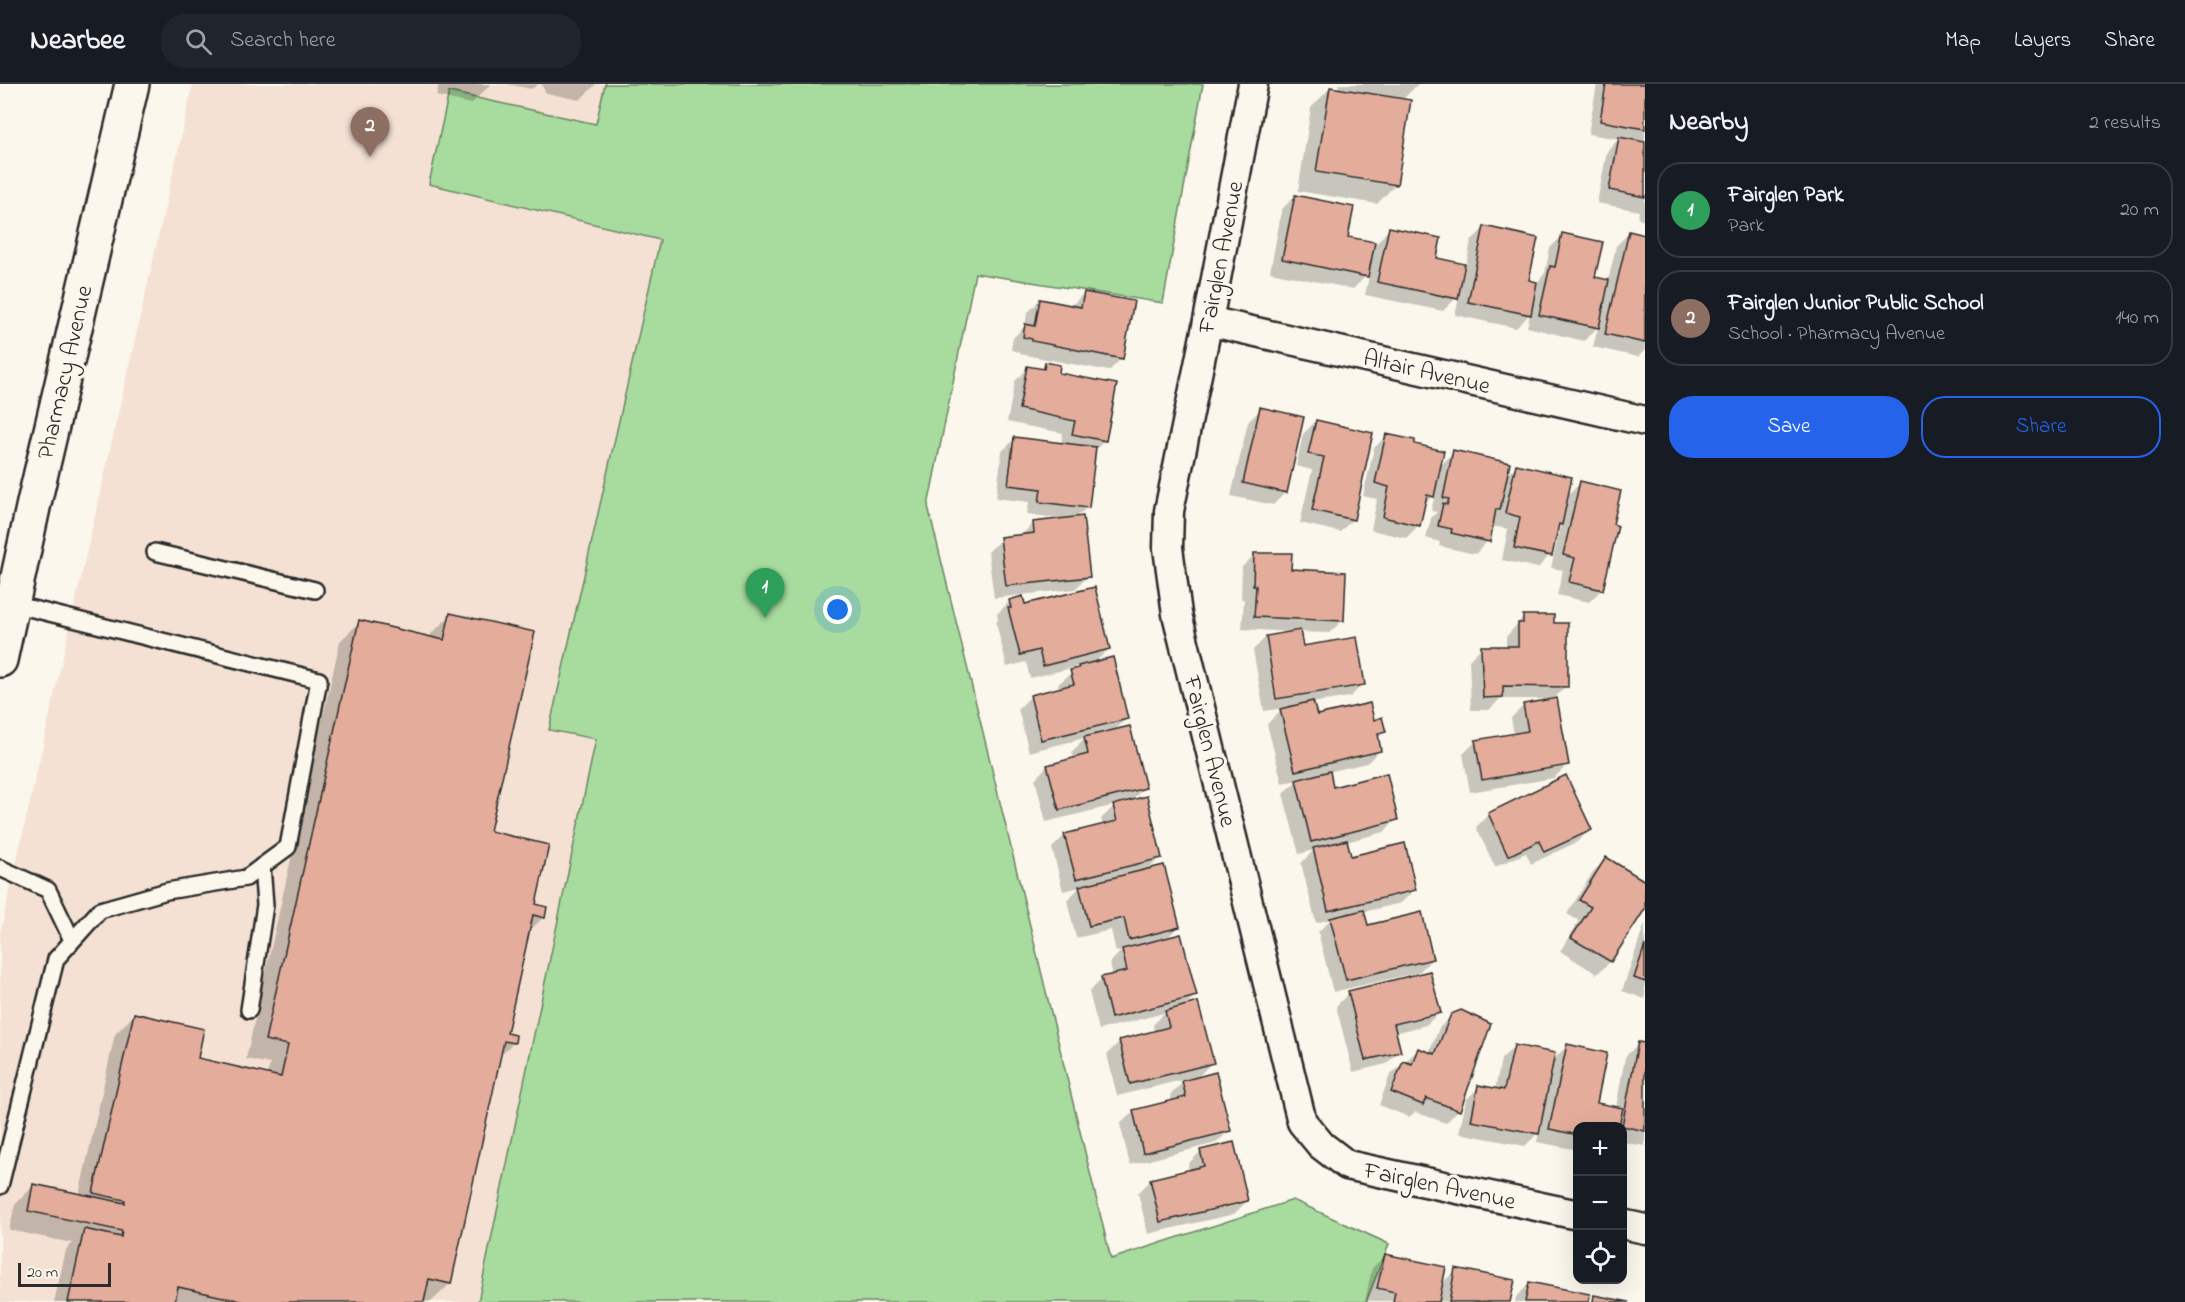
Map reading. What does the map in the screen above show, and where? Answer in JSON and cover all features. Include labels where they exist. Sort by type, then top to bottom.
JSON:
[{"type":"street","name":"Pharmacy Avenue","points":[[0,660],[34,503],[132,84]]},
{"type":"street","name":"Fairglen Avenue","points":[[1253,84],[1208,321],[1168,511],[1168,548],[1180,626],[1302,1122],[1322,1145],[1347,1166],[1573,1214]]},
{"type":"street","name":"Altair Avenue","points":[[1208,321],[1645,421]]},
{"type":"street","points":[[1627,1225],[1645,1229]]},
{"type":"lane","points":[[155,552],[315,590]]},
{"type":"lane","points":[[0,1186],[56,959],[99,910],[167,891],[246,878],[288,847],[319,680],[13,604]]},
{"type":"lane","points":[[249,1010],[265,905],[262,866]]},
{"type":"lane","points":[[0,868],[48,890],[72,940]]},
{"type":"shaded area","points":[[193,84],[605,84],[597,124],[449,92],[429,184],[660,240],[549,729],[596,739],[478,1302],[0,1302],[0,934]]},
{"type":"green space","points":[[605,84],[1203,84],[1163,303],[975,273],[928,506],[1111,1259],[1293,1200],[1389,1244],[1366,1302],[478,1302],[596,739],[549,730],[660,240],[429,184],[449,92],[596,124]]},
{"type":"building","points":[[1606,84],[1645,84],[1645,129],[1600,121]]},
{"type":"building","points":[[1330,87],[1411,100],[1397,185],[1316,172]]},
{"type":"building","points":[[1619,137],[1645,142],[1645,197],[1609,190]]},
{"type":"building","points":[[1295,195],[1354,207],[1348,237],[1375,242],[1368,277],[1282,259]]},
{"type":"building","points":[[1484,226],[1538,238],[1529,280],[1537,282],[1531,315],[1468,302]]},
{"type":"building","points":[[1389,227],[1441,238],[1437,258],[1465,264],[1458,299],[1377,282]]},
{"type":"building","points":[[1629,231],[1645,235],[1645,343],[1605,334]]},
{"type":"building","points":[[1562,233],[1603,242],[1595,277],[1609,280],[1599,328],[1539,315],[1550,266],[1555,267]]},
{"type":"building","points":[[1084,292],[1134,301],[1123,359],[1032,341],[1032,339],[1023,337],[1025,324],[1035,326],[1040,299],[1081,307]]},
{"type":"building","points":[[1045,362],[1060,365],[1059,373],[1117,384],[1106,441],[1072,434],[1075,421],[1019,409],[1027,366],[1044,369]]},
{"type":"building","points":[[1260,407],[1304,417],[1287,493],[1243,483]]},
{"type":"building","points":[[1316,420],[1373,433],[1354,520],[1312,510],[1324,457],[1308,454]]},
{"type":"building","points":[[1386,434],[1415,440],[1415,444],[1444,451],[1434,497],[1427,495],[1420,526],[1383,517],[1389,487],[1375,483]]},
{"type":"building","points":[[1014,437],[1096,447],[1089,508],[1039,502],[1041,489],[1008,485]]},
{"type":"building","points":[[1453,450],[1510,463],[1500,510],[1496,509],[1490,542],[1451,533],[1452,529],[1438,526],[1443,503],[1447,505],[1449,499],[1443,498]]},
{"type":"building","points":[[1516,464],[1572,477],[1562,525],[1559,524],[1552,556],[1514,548],[1520,517],[1505,513]]},
{"type":"building","points":[[1580,481],[1621,491],[1613,524],[1618,526],[1603,590],[1569,582],[1575,558],[1563,555]]},
{"type":"building","points":[[1083,516],[1090,577],[1006,586],[1000,537],[1034,533],[1033,522]]},
{"type":"building","points":[[1254,553],[1292,553],[1291,569],[1346,572],[1344,621],[1254,617],[1256,586],[1253,586]]},
{"type":"building","points":[[1095,587],[1110,649],[1043,666],[1039,650],[1020,655],[1008,608],[1011,608],[1009,600],[1023,596],[1025,604]]},
{"type":"building","points":[[450,613],[535,632],[490,831],[549,845],[536,904],[547,907],[545,918],[533,915],[507,1033],[516,1035],[515,1043],[504,1041],[451,1284],[429,1279],[424,1302],[246,1302],[178,1287],[175,1302],[68,1302],[84,1229],[121,1237],[122,1231],[28,1211],[33,1184],[125,1203],[125,1200],[93,1193],[134,1013],[204,1029],[198,1058],[281,1077],[288,1045],[265,1040],[359,620],[444,640]]},
{"type":"building","points":[[1523,615],[1554,615],[1554,623],[1568,623],[1568,687],[1503,686],[1503,697],[1483,698],[1481,646],[1518,646],[1518,623],[1523,623]]},
{"type":"building","points":[[1300,630],[1303,646],[1357,637],[1365,685],[1276,699],[1266,636]]},
{"type":"building","points":[[1113,657],[1128,719],[1041,740],[1030,695],[1074,684],[1070,670]]},
{"type":"building","points":[[1557,698],[1569,765],[1482,780],[1475,740],[1528,731],[1523,704]]},
{"type":"building","points":[[1313,701],[1317,715],[1370,703],[1374,720],[1382,717],[1386,732],[1378,734],[1381,751],[1295,771],[1280,709]]},
{"type":"building","points":[[1130,726],[1146,788],[1059,810],[1047,765],[1088,754],[1084,737]]},
{"type":"building","points":[[1330,771],[1333,787],[1387,773],[1398,820],[1311,842],[1296,780]]},
{"type":"building","points":[[1566,775],[1592,830],[1544,852],[1539,841],[1508,856],[1488,813]]},
{"type":"building","points":[[1147,796],[1162,858],[1076,879],[1064,834],[1117,821],[1113,805]]},
{"type":"building","points":[[1347,840],[1351,856],[1405,843],[1416,890],[1328,911],[1313,848]]},
{"type":"building","points":[[1606,857],[1645,881],[1645,909],[1611,962],[1571,938],[1591,907],[1579,900]]},
{"type":"building","points":[[1164,865],[1180,927],[1129,940],[1124,918],[1089,926],[1079,886]]},
{"type":"building","points":[[1364,910],[1368,925],[1422,912],[1433,959],[1346,980],[1330,918]]},
{"type":"building","points":[[1181,934],[1197,996],[1111,1018],[1101,977],[1127,971],[1122,949]]},
{"type":"building","points":[[1645,945],[1645,982],[1634,978]]},
{"type":"building","points":[[1430,971],[1441,1013],[1394,1024],[1401,1052],[1365,1060],[1348,991]]},
{"type":"building","points":[[1198,1002],[1214,1063],[1130,1084],[1119,1040],[1169,1027],[1165,1011]]},
{"type":"building","points":[[1461,1010],[1491,1024],[1460,1111],[1426,1098],[1423,1105],[1391,1092],[1403,1061],[1412,1064],[1418,1048],[1435,1054],[1451,1014]]},
{"type":"building","points":[[1638,1042],[1645,1043],[1645,1131],[1627,1127],[1627,1122],[1623,1122]]},
{"type":"building","points":[[1567,1044],[1607,1053],[1597,1103],[1623,1108],[1620,1122],[1573,1122],[1573,1134],[1549,1129]]},
{"type":"building","points":[[1514,1045],[1555,1053],[1539,1134],[1471,1121],[1478,1085],[1504,1090]]},
{"type":"building","points":[[1216,1072],[1231,1131],[1143,1153],[1133,1110],[1186,1097],[1182,1081]]},
{"type":"building","points":[[1234,1142],[1248,1201],[1160,1222],[1150,1179],[1204,1166],[1200,1150]]},
{"type":"building","points":[[1385,1254],[1446,1267],[1439,1302],[1393,1302],[1395,1292],[1377,1288]]},
{"type":"building","points":[[1455,1268],[1515,1280],[1510,1302],[1449,1302]]},
{"type":"building","points":[[1529,1282],[1590,1294],[1589,1302],[1525,1302]]},
{"type":"building","points":[[1594,1295],[1629,1302],[1593,1302]]},
{"type":"place","name":"Fairglen Junior Public School","points":[[370,157]]},
{"type":"place","name":"Fairglen Park","points":[[765,618]]}]
